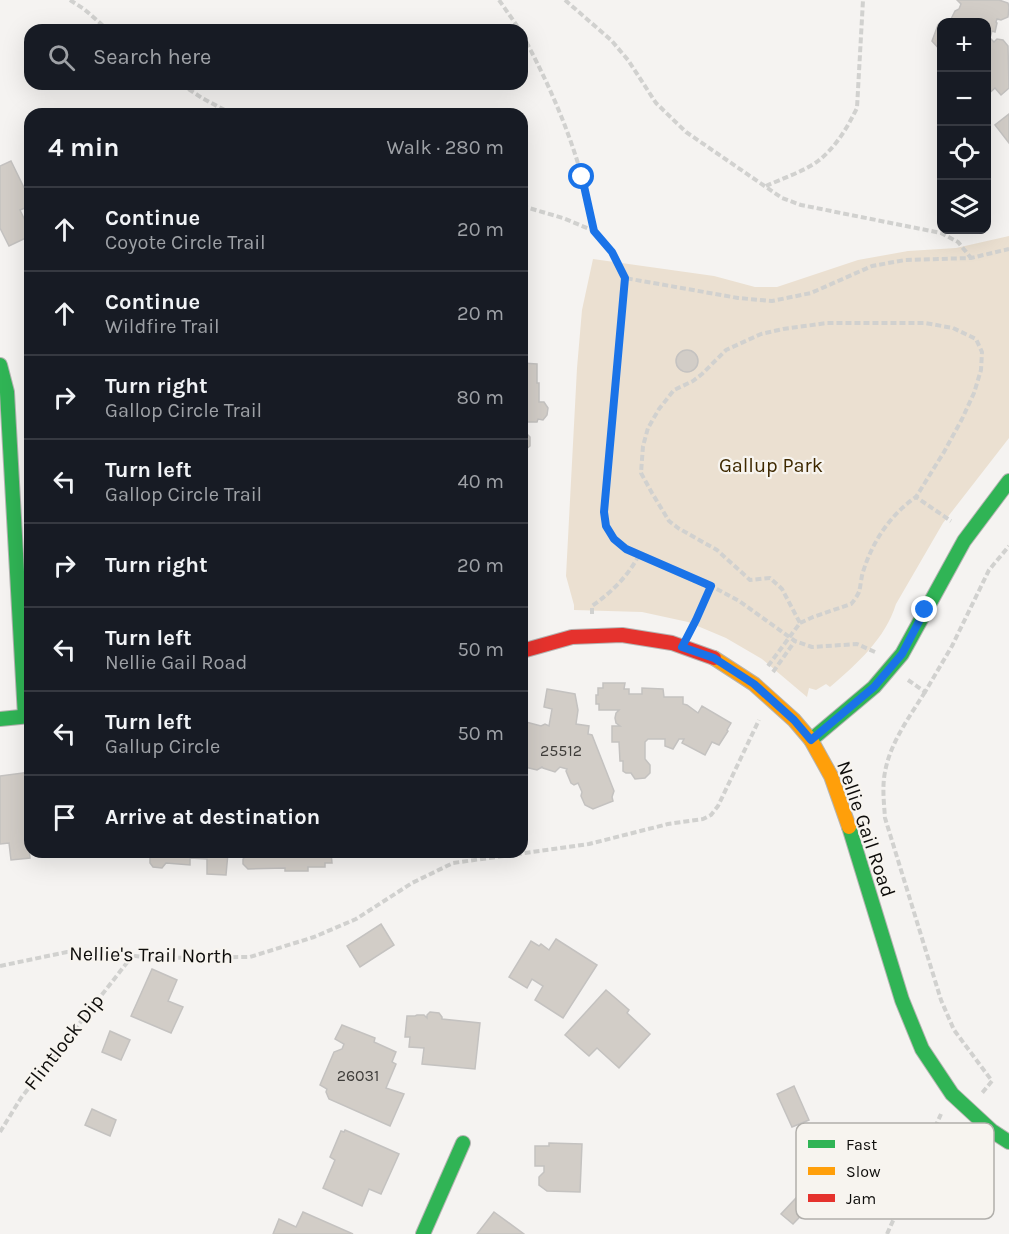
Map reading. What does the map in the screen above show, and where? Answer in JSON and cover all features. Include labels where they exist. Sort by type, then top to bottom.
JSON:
[{"type":"street","points":[[0,365],[7,392],[24,654]]},
{"type":"street","points":[[811,740],[874,687],[902,654],[969,534],[1009,481]]},
{"type":"street","name":"Nellie Gail Road","points":[[528,649],[572,637],[589,636],[622,635],[672,643],[714,658],[754,684],[794,720],[811,740],[831,776],[902,999],[922,1049],[952,1094],[983,1123]]},
{"type":"street","points":[[0,719],[24,716]]},
{"type":"street","name":"Nellie Gail Road","points":[[994,1132],[1009,1142]]},
{"type":"street","points":[[423,1234],[463,1143]]},
{"type":"path","points":[[70,0],[101,24]]},
{"type":"path","points":[[499,0],[516,24]]},
{"type":"path","points":[[565,0],[611,40],[628,60],[656,103],[673,121],[782,198],[801,205],[941,233],[958,242],[971,258]]},
{"type":"path","points":[[765,186],[816,162],[833,147],[849,124],[857,108],[863,0]]},
{"type":"path","points":[[528,45],[563,120],[582,177],[594,231]]},
{"type":"path","points":[[190,90],[221,108]]},
{"type":"path","points":[[528,208],[563,218],[594,231],[612,252],[625,278],[604,512],[606,526],[614,539],[626,549],[711,586],[739,601],[795,641],[812,646],[857,645],[876,652]]},
{"type":"path","points":[[625,278],[738,298],[772,301],[811,293],[872,266],[905,260],[971,258],[1009,249]]},
{"type":"path","points":[[754,684],[800,623],[851,604],[859,592],[863,571],[872,548],[887,524],[916,497],[962,419],[981,370],[982,352],[976,339],[953,328],[925,323],[827,323],[783,329],[761,334],[726,350],[693,381],[674,390],[659,410],[648,428],[643,446],[641,472],[669,521],[717,550],[750,580],[770,578],[782,589],[800,623]]},
{"type":"path","points":[[916,497],[969,534]]},
{"type":"path","points":[[983,1092],[992,1081],[954,1030],[941,1000],[885,818],[885,771],[893,747],[952,646],[989,570],[1009,546]]},
{"type":"path","points":[[589,636],[592,606],[609,594],[639,555]]},
{"type":"path","points":[[682,647],[711,586]]},
{"type":"path","points":[[773,672],[795,641]]},
{"type":"path","points":[[908,680],[925,692]]},
{"type":"path","name":"Nellie's Trail North","points":[[528,853],[590,844],[668,824],[703,819],[711,815],[718,806],[759,722]]},
{"type":"path","name":"Nellie's Trail North","points":[[0,966],[67,952],[100,952],[153,958],[250,957],[314,937],[356,919],[412,883],[453,864],[494,858]]},
{"type":"path","name":"Flintlock Dip","points":[[0,1132],[21,1098],[133,956]]},
{"type":"path","points":[[936,1123],[940,1115]]},
{"type":"path","points":[[887,1234],[894,1219]]},
{"type":"green space","name":"Gallup Park","points":[[1009,236],[1009,438],[943,523],[877,640],[860,660],[830,687],[826,684],[816,690],[809,688],[807,697],[762,659],[726,638],[688,622],[642,612],[574,610],[566,576],[577,368],[582,310],[593,259],[714,276],[755,287],[777,287],[858,260],[908,251],[956,248]]},
{"type":"building","points":[[957,0],[999,0],[1008,3],[1008,17],[997,19],[995,32],[992,31],[991,34],[991,18],[952,18],[961,4]]},
{"type":"building","points":[[937,28],[937,46],[932,41]]},
{"type":"building","points":[[991,39],[994,42],[997,39],[1003,40],[1008,46],[1009,88],[1001,95],[995,88],[991,92]]},
{"type":"building","points":[[1009,114],[1009,143],[995,125]]},
{"type":"building","points":[[11,161],[24,188],[24,208],[20,210],[24,218],[24,239],[9,246],[0,228],[0,166]]},
{"type":"building","points":[[687,350],[697,357],[698,361],[691,371],[687,372],[677,365],[676,361],[683,351]]},
{"type":"building","points":[[528,363],[537,364],[539,402],[544,402],[548,408],[547,415],[543,420],[538,419],[537,422],[528,422]]},
{"type":"building","points":[[603,683],[625,683],[624,689],[629,689],[629,694],[642,694],[642,688],[663,689],[664,697],[683,697],[683,704],[698,713],[702,706],[731,723],[719,745],[712,742],[705,755],[682,743],[684,739],[679,739],[673,749],[665,746],[665,739],[648,739],[645,742],[645,759],[650,765],[650,773],[645,778],[635,779],[631,773],[623,771],[619,742],[612,742],[612,726],[620,726],[616,723],[615,718],[619,710],[599,710],[599,704],[596,704],[598,688],[603,688]]},
{"type":"building","points":[[547,689],[575,694],[578,710],[576,724],[589,726],[588,734],[592,735],[614,791],[613,801],[593,809],[585,805],[578,783],[574,785],[571,783],[567,769],[560,767],[555,772],[542,767],[537,770],[528,768],[528,723],[549,726],[552,709],[544,707]]},
{"type":"building","points":[[24,773],[24,858],[30,858],[11,860],[9,843],[0,844],[0,776]]},
{"type":"building","points":[[150,858],[190,858],[190,865],[166,863],[162,868],[153,867]]},
{"type":"building","points":[[190,858],[228,858],[226,875],[207,874],[207,859]]},
{"type":"building","points":[[332,858],[332,863],[325,863],[325,867],[308,867],[308,871],[285,871],[285,868],[248,869],[243,864],[243,859]]},
{"type":"building","points":[[381,924],[394,945],[360,967],[347,946]]},
{"type":"building","points":[[556,939],[597,965],[563,1018],[535,1000],[543,986],[532,979],[527,988],[509,977],[531,941],[549,950]]},
{"type":"building","points":[[152,969],[177,980],[168,1001],[183,1007],[171,1033],[131,1016]]},
{"type":"building","points":[[606,990],[629,1010],[627,1013],[650,1034],[619,1068],[597,1048],[589,1056],[565,1035]]},
{"type":"building","points":[[430,1012],[439,1013],[442,1019],[480,1023],[475,1069],[422,1064],[424,1048],[409,1047],[410,1037],[405,1037],[407,1016],[424,1015],[427,1018]]},
{"type":"building","points":[[342,1025],[375,1038],[374,1042],[396,1052],[392,1062],[396,1064],[386,1088],[404,1094],[390,1126],[329,1099],[327,1089],[320,1085],[334,1052],[342,1049],[344,1044],[335,1039]]},
{"type":"building","points":[[110,1031],[130,1040],[121,1060],[102,1052]]},
{"type":"building","points":[[794,1086],[809,1120],[796,1123],[792,1127],[777,1094]]},
{"type":"building","points":[[92,1109],[116,1120],[110,1136],[85,1125]]},
{"type":"building","points":[[345,1130],[399,1154],[381,1194],[369,1189],[362,1206],[323,1188],[335,1160],[330,1157],[341,1131]]},
{"type":"building","points":[[549,1143],[582,1144],[580,1192],[547,1191],[539,1185],[539,1177],[544,1172],[544,1166],[535,1166],[535,1146],[549,1146]]},
{"type":"building","points":[[796,1198],[796,1219],[798,1219],[793,1224],[781,1214]]},
{"type":"building","points":[[303,1212],[353,1234],[273,1234],[279,1219],[296,1227]]},
{"type":"building","points":[[494,1212],[524,1234],[477,1234]]},
{"type":"traffic: fast","points":[[0,365],[7,392],[24,698]]},
{"type":"traffic: fast","points":[[811,740],[874,687],[902,654],[964,541],[1009,481]]},
{"type":"traffic: fast","points":[[0,719],[24,717]]},
{"type":"traffic: fast","points":[[849,827],[902,1000],[922,1049],[952,1094],[983,1123]]},
{"type":"traffic: fast","points":[[994,1132],[1009,1142]]},
{"type":"traffic: fast","points":[[423,1234],[463,1143]]},
{"type":"traffic: slow","points":[[714,658],[754,684],[794,720],[811,740],[831,776],[849,827]]},
{"type":"traffic: jam","points":[[528,649],[572,637],[622,635],[672,643],[714,658]]},
{"type":"route","points":[[582,177],[594,231],[612,252],[625,278],[604,512],[606,526],[614,539],[626,549],[711,586],[682,647],[714,658],[754,684],[794,720],[811,740],[874,687],[902,654],[925,610]]}]
